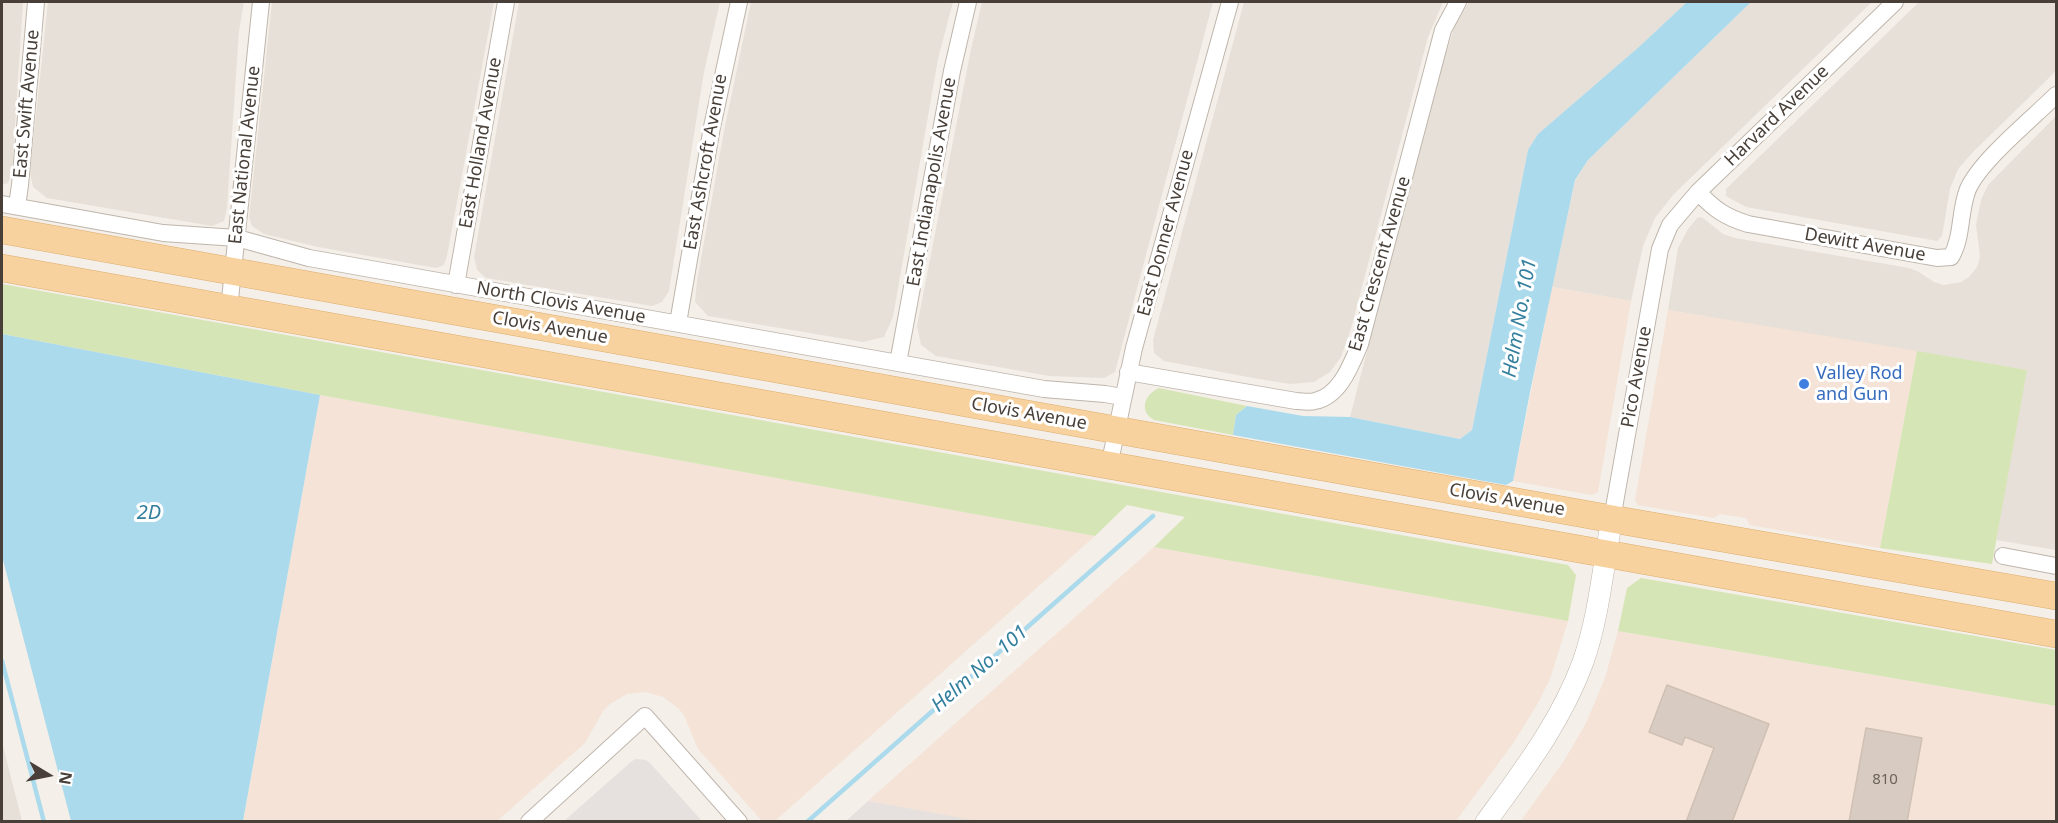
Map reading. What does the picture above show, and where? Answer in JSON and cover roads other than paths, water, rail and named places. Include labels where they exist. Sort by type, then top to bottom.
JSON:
[{"type":"main road","name":"Clovis Avenue","points":[[2,230],[1612,519],[2056,596]]},
{"type":"main road","name":"Clovis Avenue","points":[[2,268],[2056,633]]},
{"type":"street","name":"East Swift Avenue","points":[[9,205],[36,2]]},
{"type":"street","name":"East National Avenue","points":[[229,309],[261,2]]},
{"type":"street","name":"East Holland Avenue","points":[[456,285],[506,2]]},
{"type":"street","name":"East Ashcroft Avenue","points":[[678,323],[712,127],[739,2]]},
{"type":"street","name":"East Indianapolis Avenue","points":[[898,363],[952,71],[968,2]]},
{"type":"street","name":"East Donner Avenue","points":[[1109,466],[1128,372],[1230,2]]},
{"type":"street","name":"East Crescent Avenue","points":[[1128,372],[1296,402],[1316,401],[1341,383],[1360,344],[1441,39],[1458,2]]},
{"type":"street","name":"Harvard Avenue","points":[[1665,235],[1679,213],[1698,192],[1895,2]]},
{"type":"street","name":"Dewitt Avenue","points":[[1698,192],[1711,206],[1729,218],[1748,224],[1937,258],[1951,256],[1957,243],[1966,193],[1972,180],[2056,94]]},
{"type":"street","name":"North Clovis Avenue","points":[[9,205],[163,233],[237,238],[309,258],[456,285],[1044,389],[1122,397]]},
{"type":"street","name":"Pico Avenue","points":[[1612,519],[1658,262],[1665,235]]},
{"type":"street","points":[[1486,822],[1540,747],[1557,720],[1572,689],[1592,631],[1612,519]]},
{"type":"street","points":[[2003,556],[2056,566]]},
{"type":"street","points":[[529,822],[645,716],[739,822]]},
{"type":"water","points":[[1687,2],[1751,2],[1588,160],[1575,180],[1513,481],[1506,485],[1233,435],[1236,415],[1247,406],[1303,416],[1350,417],[1460,439],[1472,430],[1528,150],[1538,134]]},
{"type":"water","name":"2D","points":[[2,334],[320,395],[243,821],[71,821],[2,556]]},
{"type":"waterway","name":"Helm No. 101","points":[[807,822],[1153,516]]},
{"type":"waterway","points":[[2,661],[44,822]]},
{"type":"place","name":"Valley Rod and Gun","points":[[1804,384]]}]
